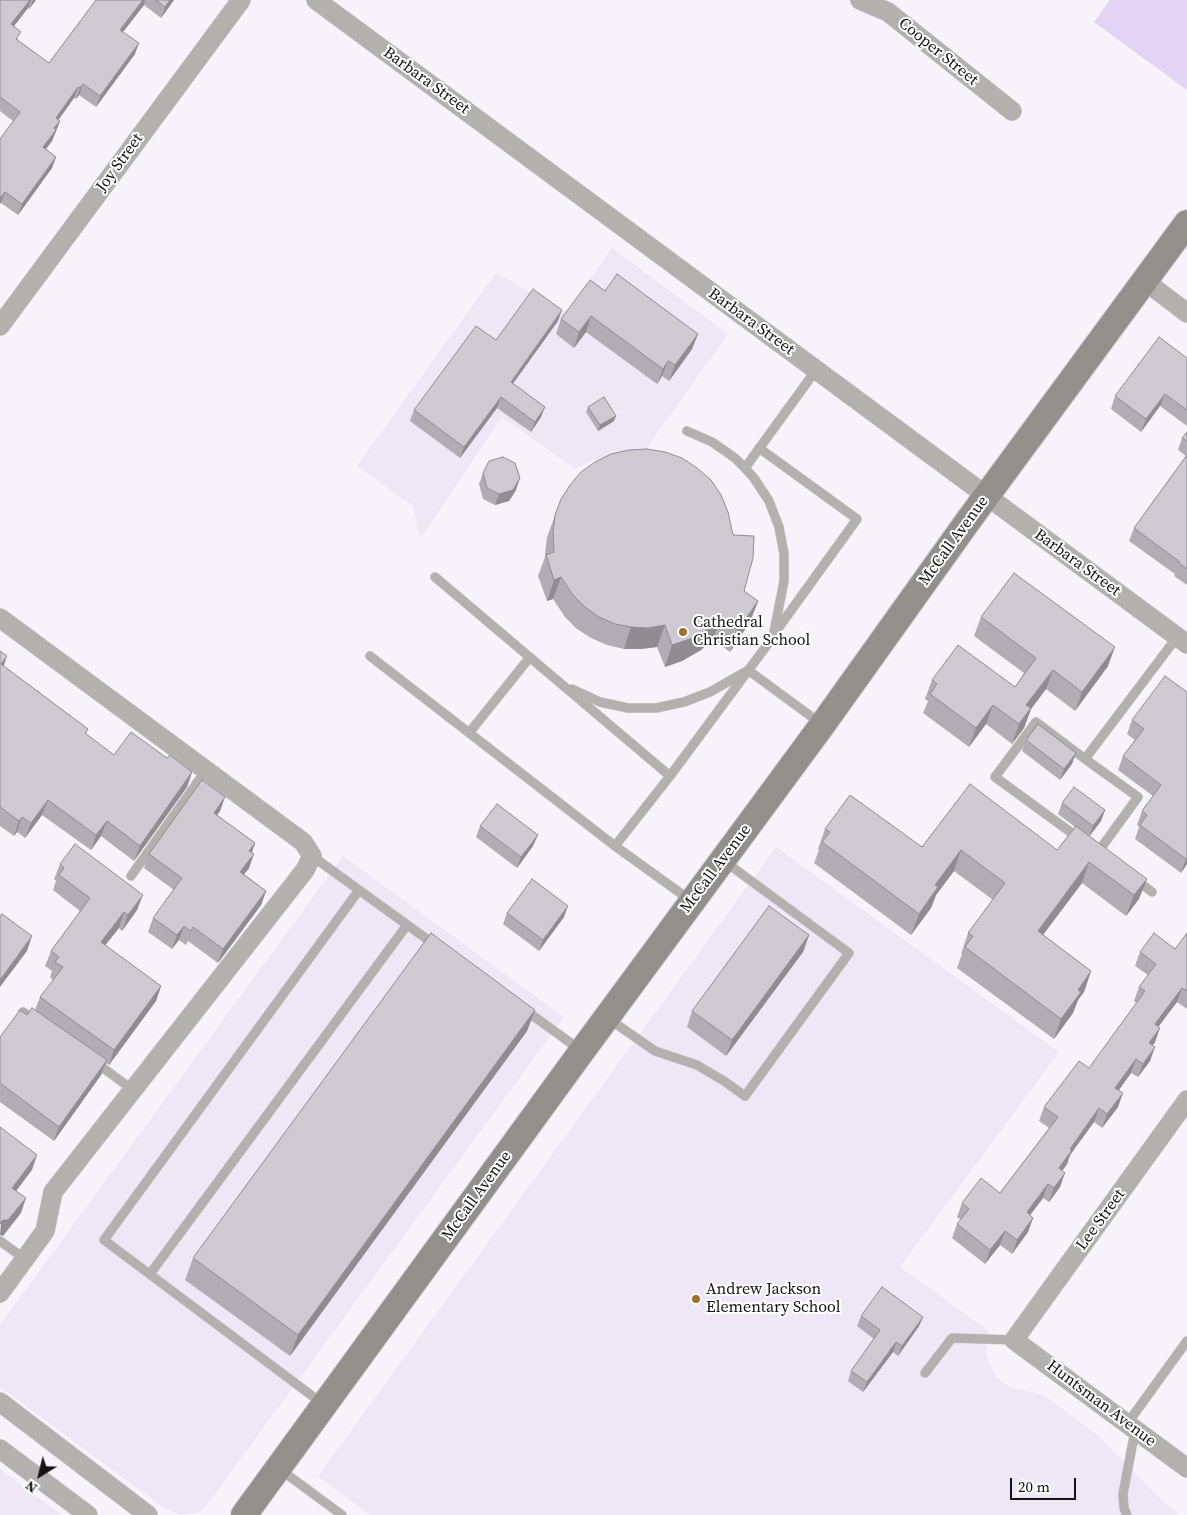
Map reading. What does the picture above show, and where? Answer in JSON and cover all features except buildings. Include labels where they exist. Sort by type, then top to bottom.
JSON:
[{"type":"main road","name":"McCall Avenue","points":[[244,1515],[1187,223]]},
{"type":"street","name":"Joy Street","points":[[0,326],[241,0]]},
{"type":"street","name":"Barbara Street","points":[[316,0],[1182,641]]},
{"type":"street","name":"Cooper Street","points":[[860,0],[893,6],[1012,111]]},
{"type":"street","points":[[1145,282],[1187,313]]},
{"type":"street","points":[[0,618],[304,842],[312,856],[305,870],[53,1192],[45,1231],[0,1293]]},
{"type":"street","name":"Lee Street","points":[[1014,1340],[1187,1100]]},
{"type":"street","name":"Huntsman Avenue","points":[[1014,1340],[1187,1468]]},
{"type":"street","points":[[0,1402],[148,1515]]},
{"type":"street","points":[[0,1449],[88,1515]]},
{"type":"lane","points":[[745,468],[816,370]]},
{"type":"lane","points":[[687,431],[712,442],[734,458],[754,478],[769,501],[779,527],[784,554],[784,581],[773,637]]},
{"type":"lane","points":[[614,846],[670,776],[858,519],[759,448]]},
{"type":"lane","points":[[435,577],[670,776]]},
{"type":"lane","points":[[1085,759],[1182,641]]},
{"type":"lane","points":[[370,656],[614,846],[692,902]]},
{"type":"lane","points":[[469,733],[530,657]]},
{"type":"lane","points":[[748,670],[822,724]]},
{"type":"lane","points":[[552,676],[574,690],[600,702],[628,708],[656,708],[684,702],[701,695],[748,670]]},
{"type":"lane","points":[[1036,722],[1085,759],[1138,798],[1102,855],[996,777],[1036,722]]},
{"type":"lane","points":[[131,876],[206,770]]},
{"type":"lane","points":[[312,856],[446,953]]},
{"type":"lane","points":[[607,1018],[655,1051],[696,1065],[724,1081],[744,1096],[849,953],[723,860]]},
{"type":"lane","points":[[1128,875],[1152,892]]},
{"type":"lane","points":[[325,1406],[104,1240],[359,890]]},
{"type":"lane","points":[[150,1274],[407,925]]},
{"type":"lane","points":[[515,1003],[582,1051]]},
{"type":"lane","points":[[23,1012],[47,1028]]},
{"type":"lane","points":[[86,1056],[133,1090]]},
{"type":"lane","points":[[0,1241],[25,1259]]},
{"type":"lane","points":[[925,1373],[952,1338],[1014,1340]]},
{"type":"lane","points":[[1127,1515],[1124,1508],[1123,1494],[1131,1428],[1187,1341]]},
{"type":"lane","points":[[279,1468],[342,1515]]},
{"type":"shaded area","points":[[1110,0],[1187,0],[1187,90],[1094,22]]},
{"type":"shaded area","points":[[612,248],[728,334],[643,453],[612,455],[590,461],[575,469],[502,417],[420,539],[413,506],[357,466],[496,273],[567,312]]},
{"type":"shaded area","name":"Andrew Jackson Elementary School","points":[[776,847],[1059,1052],[900,1267],[989,1331],[986,1345],[988,1361],[996,1376],[1002,1382],[1009,1387],[1046,1397],[1099,1436],[1165,1503],[1180,1515],[370,1515],[318,1476]]},
{"type":"shaded area","points":[[343,856],[564,1017],[209,1502],[197,1513],[180,1515],[163,1507],[0,1387],[0,1325]]},
{"type":"shaded area","points":[[0,1469],[62,1515],[0,1515]]},
{"type":"place","name":"Cathedral Christian School","points":[[683,632]]},
{"type":"place","name":"Andrew Jackson Elementary School","points":[[696,1299]]}]
